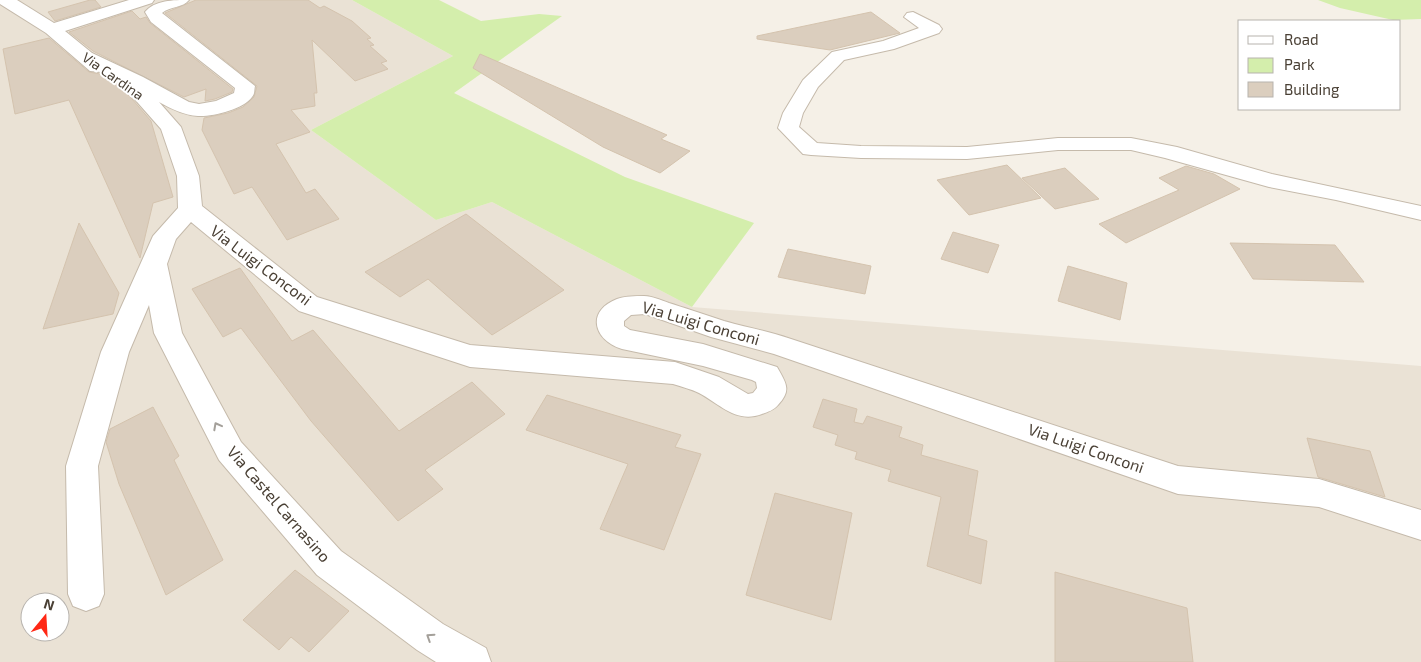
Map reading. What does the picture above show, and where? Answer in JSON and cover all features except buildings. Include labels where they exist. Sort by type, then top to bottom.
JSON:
[{"type":"street","name":"Via Cardina","points":[[5,0],[52,29],[95,66],[139,91],[171,127],[188,176],[190,209]]},
{"type":"street","points":[[52,29],[146,0]]},
{"type":"street","points":[[84,56],[136,81],[183,107],[199,110],[234,102],[244,95],[245,86],[157,18],[153,12],[160,6],[181,0]]},
{"type":"street","points":[[913,17],[933,30],[888,45],[838,56],[810,84],[793,113],[788,128],[812,149],[861,152],[967,152],[1058,144],[1131,144],[1169,152],[1269,180],[1336,193],[1421,213]]},
{"type":"street","points":[[86,594],[82,466],[115,352],[154,264],[164,236],[190,209]]},
{"type":"street","name":"Via Luigi Conconi","points":[[190,209],[308,304],[470,356],[675,373],[709,385],[744,405],[758,404],[769,397],[772,386],[767,375],[761,372],[703,355],[622,339],[612,332],[610,317],[618,309],[631,304],[646,305],[888,380],[1178,480],[1319,493],[1421,525]]},
{"type":"street","name":"Via Castel Carnasino","points":[[154,264],[168,333],[230,452],[328,563],[430,638],[472,662]]},
{"type":"shaded area","points":[[0,0],[352,0],[453,56],[311,130],[436,220],[492,202],[692,307],[1421,366],[1421,662],[0,662]]},
{"type":"green space","points":[[352,0],[439,0],[481,21],[539,14],[562,16],[454,93],[625,177],[754,223],[692,307],[492,202],[436,220],[311,130],[453,56]]},
{"type":"green space","points":[[1318,0],[1421,0],[1421,19],[1393,20],[1340,8]]}]
